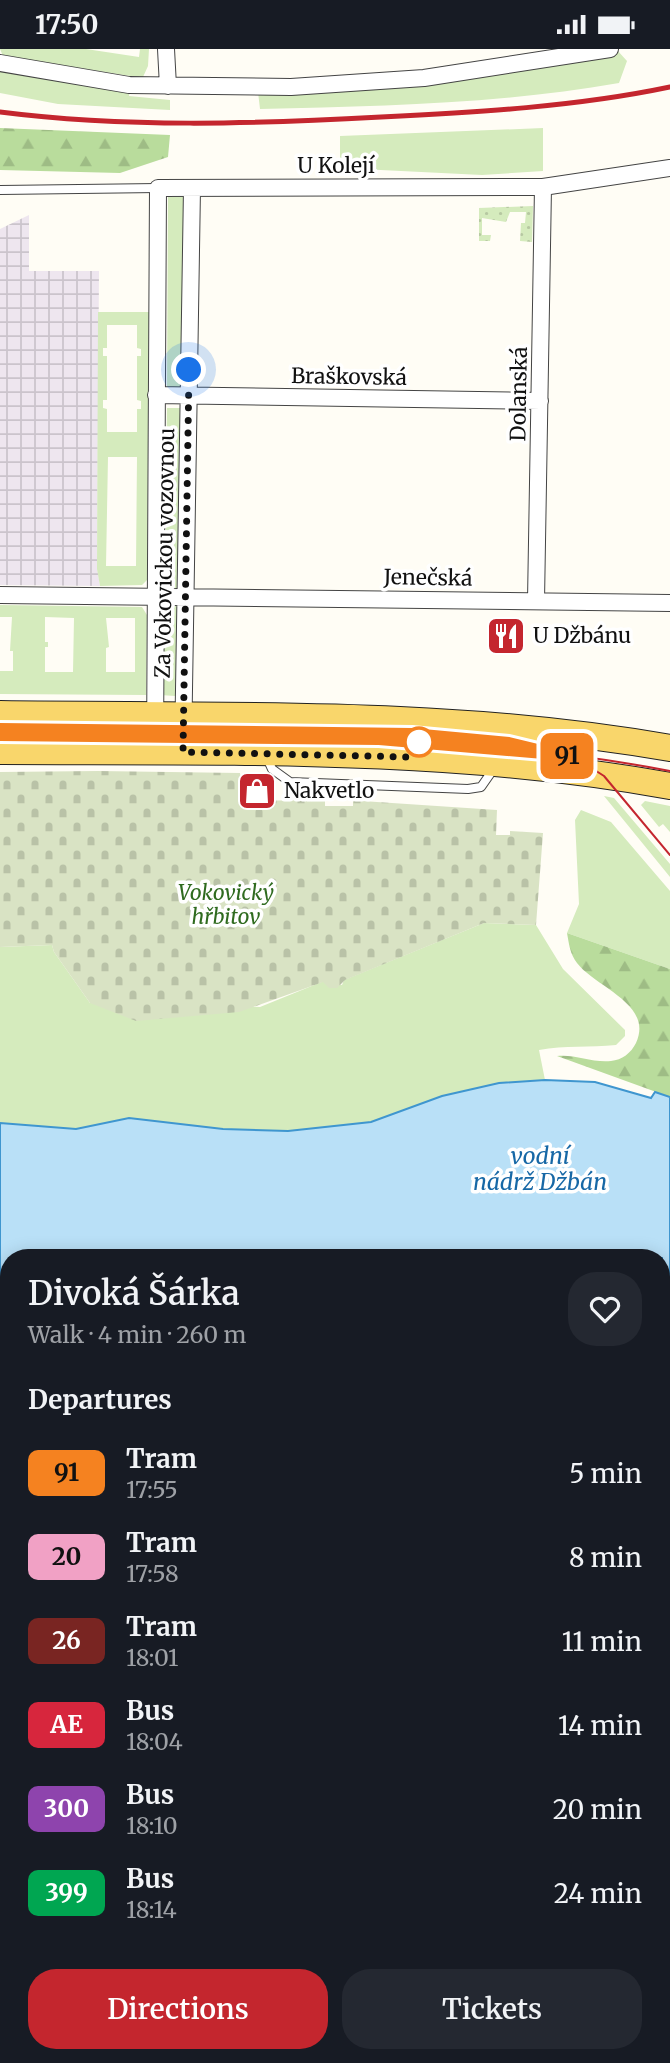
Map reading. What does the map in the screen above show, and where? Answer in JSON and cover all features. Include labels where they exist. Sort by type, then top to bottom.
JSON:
[{"type":"main road","points":[[0,714],[352,718],[491,724],[665,749]]},
{"type":"main road","points":[[0,751],[264,752],[497,764],[670,786]]},
{"type":"street","points":[[166,49],[168,86]]},
{"type":"street","points":[[0,63],[129,85],[291,87],[425,78],[610,49]]},
{"type":"street","name":"U Kolejí","points":[[158,188],[543,187],[670,168]]},
{"type":"street","name":"Dolanská","points":[[536,601],[543,187]]},
{"type":"street","name":"Za Vokovickou vozovnou","points":[[155,752],[158,188]]},
{"type":"street","name":"Za Vokovickou vozovnou","points":[[183,752],[192,188]]},
{"type":"street","name":"Braškovská","points":[[156,395],[540,401]]},
{"type":"street","name":"Jenečská","points":[[0,595],[670,603]]},
{"type":"lane","name":"U Kolejí","points":[[0,190],[158,188]]},
{"type":"shaded area","points":[[29,215],[29,271],[99,271],[97,567],[100,586],[0,585],[0,229]]},
{"type":"green space","points":[[0,49],[86,49],[139,57],[140,49],[149,49],[148,66],[143,77],[3,56]]},
{"type":"green space","points":[[617,50],[627,61],[619,83],[485,100],[260,109],[258,92]]},
{"type":"green space","points":[[0,70],[130,90],[129,96],[170,100],[170,110],[58,104],[0,93]]},
{"type":"green space","points":[[0,128],[170,135],[168,157],[120,173],[0,170]]},
{"type":"green space","points":[[543,128],[543,171],[482,175],[340,168],[340,136]]},
{"type":"green space","points":[[168,196],[185,196],[181,388],[167,387]]},
{"type":"green space","points":[[533,206],[532,242],[520,241],[521,223],[525,223],[526,212],[510,212],[506,222],[482,218],[482,235],[491,235],[490,241],[479,241],[479,208]]},
{"type":"green space","points":[[98,312],[149,312],[147,580],[142,585],[100,586],[97,569]],"holes":[[[107,325],[137,325],[137,348],[141,349],[141,356],[137,356],[137,400],[141,401],[141,409],[137,409],[137,432],[107,432],[107,409],[103,408],[103,400],[107,400],[107,356],[103,356],[103,348],[107,348]],[[108,457],[137,457],[136,566],[106,566]]]},
{"type":"green space","points":[[167,408],[181,408],[179,588],[165,589]]},
{"type":"green space","points":[[0,605],[142,607],[147,615],[146,695],[0,694],[0,671],[13,671],[13,651],[10,651],[12,617],[0,617]],"holes":[[[45,617],[74,618],[73,672],[45,672],[45,647],[48,647],[48,642],[45,642]],[[106,618],[135,618],[135,672],[106,672],[106,648],[109,647]]]},
{"type":"green space","points":[[163,605],[179,606],[175,696],[160,695]]},
{"type":"green space","name":"Vokovický hřbitov","points":[[0,772],[240,773],[243,801],[325,800],[325,806],[353,806],[353,801],[362,801],[497,810],[496,835],[510,835],[510,831],[543,833],[536,925],[484,923],[345,980],[337,988],[329,988],[323,982],[239,1012],[136,1021],[90,1003],[54,952],[52,945],[0,947]]},
{"type":"green space","points":[[604,796],[614,798],[670,864],[670,877]]},
{"type":"green space","points":[[645,801],[670,806],[670,832],[663,824],[659,827],[641,805]]},
{"type":"green space","points":[[581,810],[611,822],[670,891],[670,969],[567,933],[579,904],[575,820]]},
{"type":"green space","points":[[484,923],[536,925],[563,969],[625,1030],[625,1036],[616,1045],[539,1050],[545,1080],[499,1083],[442,1096],[371,1122],[288,1131],[223,1129],[129,1118],[77,1129],[0,1123],[0,947],[52,945],[54,952],[90,1003],[260,1007],[324,981],[342,985],[344,980]]},
{"type":"green space","points":[[567,933],[670,969],[670,1097],[557,1056],[604,1061],[619,1059],[634,1047],[639,1029],[637,1017],[630,1007],[577,963],[571,952]]},
{"type":"water","name":"vodní nádrž Džbán","points":[[545,1080],[595,1082],[651,1098],[655,1092],[670,1097],[670,1249],[0,1249],[0,1123],[76,1129],[129,1118],[223,1129],[288,1131],[371,1122],[442,1096],[499,1083]]},
{"type":"tram line","name":"91","points":[[0,728],[412,733],[509,742],[567,756],[412,741],[0,736]]},
{"type":"tram line","points":[[0,736],[252,737],[420,742],[587,757],[670,771]]},
{"type":"tram line","points":[[582,762],[604,776],[670,855]]},
{"type":"railway","points":[[0,112],[95,121],[286,121],[526,108],[670,87]]},
{"type":"place","name":"U Džbánu","points":[[506,636]]},
{"type":"place","name":"Nakvetlo","points":[[257,791]]},
{"type":"route","points":[[189,370],[183,752],[410,757],[419,742]]}]
